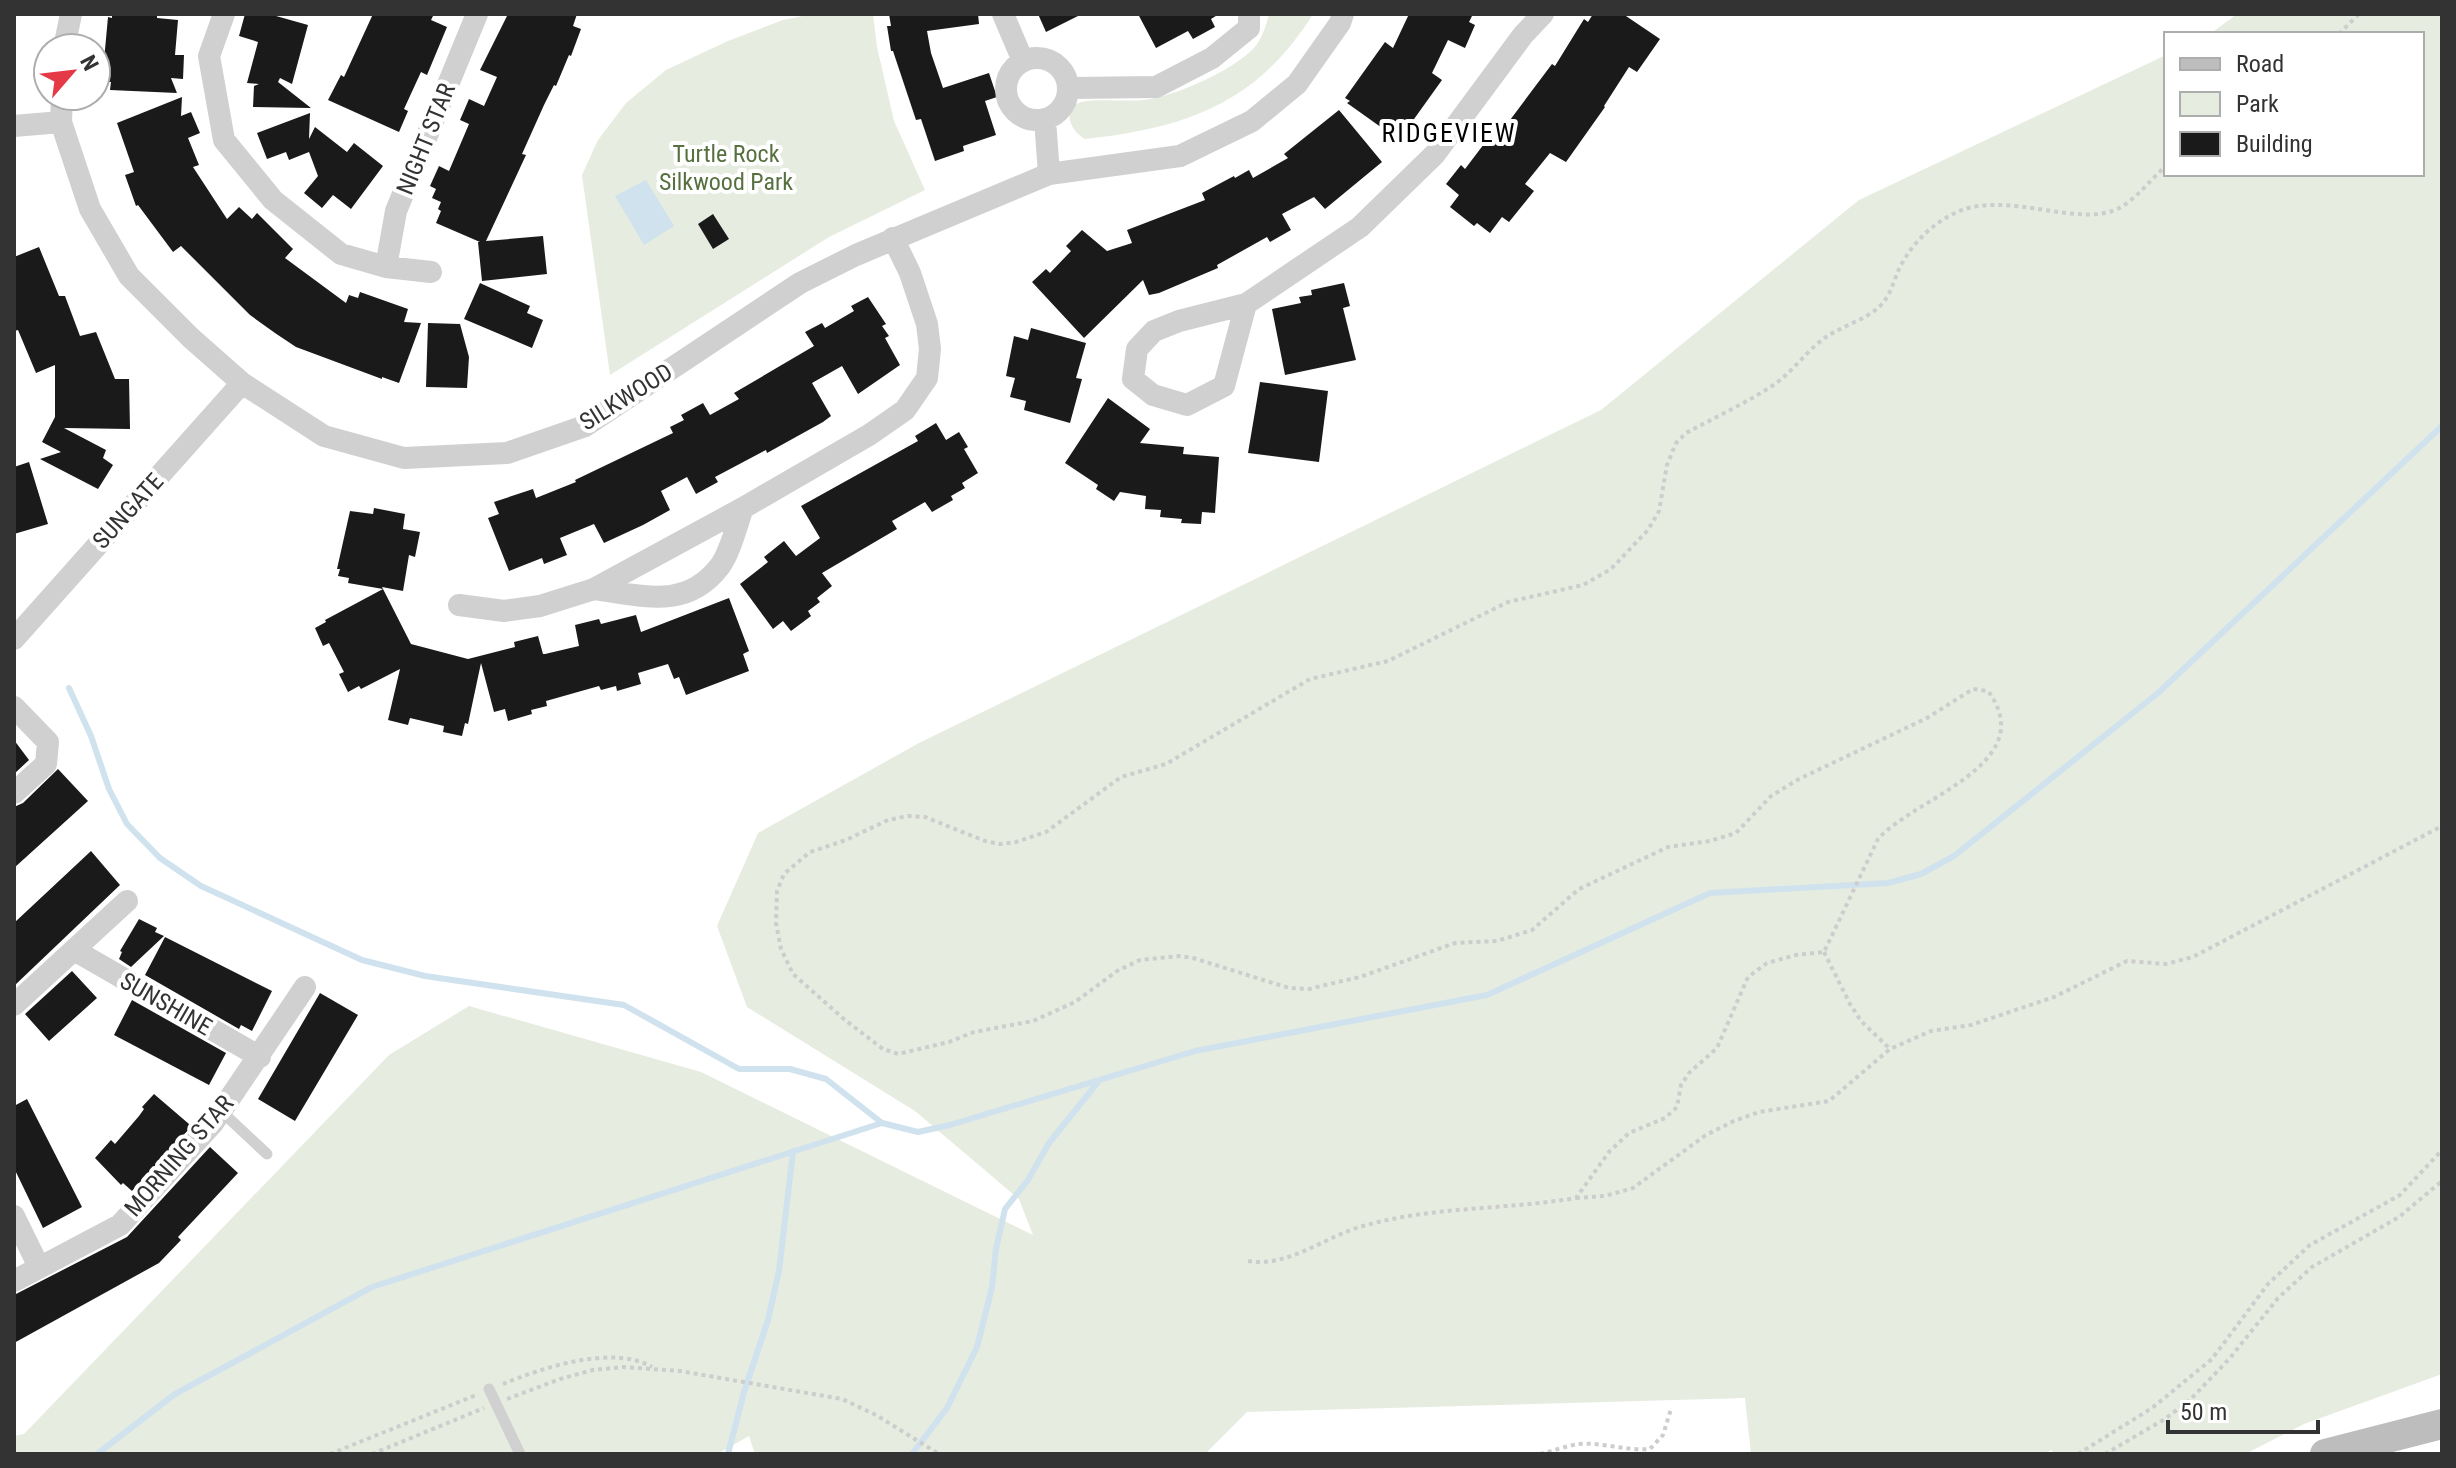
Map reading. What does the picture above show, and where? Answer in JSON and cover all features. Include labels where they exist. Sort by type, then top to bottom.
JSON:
[{"type":"street","points":[[224,14],[209,56],[224,140],[273,200],[341,254],[386,267],[431,272]]},
{"type":"street","name":"NIGHT STAR","points":[[386,267],[396,211],[477,14]]},
{"type":"street","points":[[1003,14],[1023,61]]},
{"type":"street","points":[[1069,88],[1156,87],[1212,58],[1249,28],[1249,14]]},
{"type":"street","name":"SILKWOOD","points":[[61,112],[61,122],[90,209],[129,276],[242,383],[324,436],[404,458],[507,453],[585,426],[800,283],[893,238],[1049,174],[1180,156],[1252,121],[1297,84],[1340,23],[1343,14]]},
{"type":"street","points":[[1246,304],[1224,386],[1187,405],[1153,395],[1133,379],[1137,349],[1154,331],[1179,321],[1246,304],[1360,227],[1435,154],[1522,25],[1543,14]]},
{"type":"street","points":[[1043,58],[1061,69],[1069,88],[1062,108],[1045,119],[1035,120],[1017,112],[1007,95],[1009,76],[1023,61],[1043,58]]},
{"type":"street","points":[[1045,119],[1049,174]]},
{"type":"street","points":[[14,126],[61,122]]},
{"type":"street","points":[[459,605],[504,611],[540,606],[594,589],[743,508],[869,435],[905,410],[927,378],[930,349],[927,324],[910,273],[893,238]]},
{"type":"street","name":"SUNGATE","points":[[14,639],[242,383]]},
{"type":"street","points":[[594,589],[648,597],[678,596],[702,585],[722,564],[743,508]]},
{"type":"street","points":[[14,707],[48,742],[46,764],[14,793]]},
{"type":"street","points":[[14,1005],[127,901]]},
{"type":"street","name":"SUNSHINE","points":[[74,950],[260,1057]]},
{"type":"street","name":"MORNING STAR","points":[[14,1281],[120,1225],[221,1111],[305,987]]},
{"type":"street","points":[[14,1216],[39,1267]]},
{"type":"street","points":[[2325,1454],[2442,1424]]},
{"type":"lane","points":[[221,1111],[267,1154]]},
{"type":"lane","points":[[489,1389],[520,1454]]},
{"type":"path","points":[[2341,32],[2359,14]]},
{"type":"path","points":[[1824,952],[1878,839],[1889,827],[1968,778],[1996,749],[2001,721],[1996,702],[1988,691],[1973,689],[1927,718],[1799,779],[1771,796],[1736,833],[1658,851],[1579,889],[1532,930],[1523,934],[1497,941],[1455,943],[1360,977],[1309,989],[1269,983],[1193,958],[1179,956],[1140,960],[1117,971],[1075,1002],[1033,1021],[974,1032],[949,1042],[898,1054],[883,1049],[793,974],[781,949],[776,923],[777,891],[784,874],[810,852],[846,840],[888,820],[925,817],[1000,844],[1046,832],[1121,777],[1166,764],[1310,679],[1388,661],[1508,602],[1583,585],[1611,569],[1648,530],[1659,511],[1667,465],[1676,443],[1686,433],[1774,385],[1836,329],[1877,310],[1890,296],[1900,266],[1931,227],[1955,213],[1979,205],[2015,205],[2072,213],[2111,212],[2131,200],[2164,168]]},
{"type":"path","points":[[1248,1261],[1270,1263],[1362,1226],[1425,1212],[1605,1196],[1633,1188],[1706,1135],[1734,1121],[1759,1112],[1829,1101],[1890,1049],[1931,1031],[1971,1025],[2054,997],[2127,961],[2166,964],[2193,957],[2442,826]]},
{"type":"path","points":[[1824,952],[1861,1021],[1890,1049]]},
{"type":"path","points":[[1576,1198],[1609,1152],[1629,1133],[1665,1118],[1677,1107],[1681,1085],[1689,1073],[1717,1048],[1748,977],[1767,963],[1824,952]]},
{"type":"path","points":[[2078,1454],[2152,1408],[2212,1359],[2268,1284],[2310,1245],[2400,1195],[2442,1150]]},
{"type":"path","points":[[2105,1454],[2165,1419],[2191,1399],[2230,1358],[2283,1292],[2312,1267],[2399,1217],[2442,1181]]},
{"type":"path","points":[[654,1368],[821,1393],[842,1399],[876,1415],[939,1454]]},
{"type":"path","points":[[1540,1454],[1578,1444],[1633,1451],[1650,1449],[1663,1435],[1671,1409]]},
{"type":"green space","name":"Turtle Rock Silkwood Park","points":[[812,14],[873,14],[877,47],[894,121],[925,190],[829,237],[610,375],[582,175],[598,140],[626,103],[666,70],[728,41],[783,20]]},
{"type":"green space","points":[[1269,14],[1313,14],[1268,70],[1216,106],[1155,127],[1085,139],[1072,126],[1069,115],[1081,102],[1156,98],[1217,74],[1254,48]]},
{"type":"green space","points":[[2237,14],[2442,14],[2442,1374],[2304,1424],[2245,1454],[2055,1454],[2051,1450],[2045,1454],[1751,1454],[1745,1398],[1247,1412],[1205,1454],[755,1454],[749,1436],[717,1454],[14,1454],[14,1436],[24,1434],[389,1055],[469,1006],[701,1072],[1033,1235],[1019,1199],[915,1111],[747,1007],[717,926],[758,833],[919,743],[1601,410],[1859,200],[2164,56],[2164,176],[2424,176],[2424,32],[2213,32]]},
{"type":"water","points":[[646,180],[674,226],[644,245],[615,196]]},
{"type":"building","points":[[112,14],[157,14],[157,18],[178,20],[175,55],[184,55],[183,79],[171,78],[177,93],[112,90],[112,32],[107,32],[108,17],[112,18]]},
{"type":"building","points":[[245,14],[269,14],[308,25],[292,84],[280,78],[278,82],[311,108],[253,107],[254,86],[259,84],[247,83],[258,42],[239,36]]},
{"type":"building","points":[[373,14],[434,14],[431,20],[447,27],[427,75],[421,72],[404,109],[408,111],[399,132],[328,100],[341,75],[344,77]]},
{"type":"building","points":[[508,14],[577,14],[573,26],[581,29],[571,56],[522,154],[526,155],[486,241],[543,236],[547,274],[482,281],[480,242],[436,223],[441,202],[432,198],[436,189],[430,186],[439,166],[449,171],[469,124],[460,120],[469,99],[484,106],[497,77],[480,70]]},
{"type":"building","points":[[889,14],[978,14],[979,24],[927,31],[943,88],[989,73],[997,97],[985,101],[996,135],[963,146],[964,151],[935,161],[921,119],[916,120],[891,51],[887,26],[891,26]]},
{"type":"building","points":[[1038,14],[1082,14],[1046,32]]},
{"type":"building","points":[[1138,14],[1219,14],[1211,19],[1215,27],[1193,39],[1188,31],[1156,48]]},
{"type":"building","points":[[1409,14],[1473,14],[1469,22],[1475,25],[1465,48],[1448,40],[1432,73],[1442,80],[1399,140],[1347,103],[1350,101],[1345,98],[1385,42],[1393,48]]},
{"type":"building","points":[[1593,14],[1623,14],[1660,39],[1637,72],[1629,67],[1566,162],[1550,153],[1525,184],[1534,191],[1509,222],[1502,217],[1490,233],[1477,223],[1474,226],[1450,207],[1459,195],[1446,184],[1461,165],[1465,169],[1487,140],[1492,144],[1552,64],[1555,66],[1584,19],[1588,22]]},
{"type":"building","points":[[182,97],[181,116],[191,112],[200,133],[188,138],[199,165],[193,167],[227,219],[239,207],[252,219],[257,213],[293,249],[285,258],[346,303],[349,295],[358,298],[360,292],[408,309],[404,322],[421,323],[399,383],[296,347],[275,333],[250,315],[181,246],[173,252],[136,206],[125,175],[134,172],[117,123]]},
{"type":"building","points":[[1339,110],[1382,162],[1325,209],[1314,197],[1282,214],[1291,230],[1270,242],[1267,237],[1217,265],[1218,268],[1159,293],[1149,295],[1143,280],[1084,338],[1032,282],[1046,269],[1050,273],[1071,251],[1066,246],[1082,230],[1107,251],[1132,243],[1127,230],[1205,200],[1202,193],[1234,176],[1249,170],[1253,178],[1288,158],[1284,154]]},
{"type":"building","points":[[310,113],[309,139],[315,127],[347,152],[354,143],[383,166],[351,209],[333,195],[322,208],[304,193],[318,176],[309,152],[289,160],[286,152],[267,159],[257,133]]},
{"type":"building","points":[[713,214],[729,239],[713,249],[698,224]]},
{"type":"building","points":[[39,247],[59,296],[65,296],[80,336],[96,332],[115,379],[129,379],[130,429],[64,428],[106,450],[103,458],[113,465],[98,489],[40,459],[61,452],[42,442],[55,417],[55,365],[36,373],[18,330],[14,331],[14,257]]},
{"type":"building","points":[[480,283],[530,306],[527,313],[543,320],[532,348],[464,319]]},
{"type":"building","points":[[1344,283],[1350,306],[1343,308],[1356,360],[1285,375],[1272,309],[1301,303],[1299,297],[1312,295],[1311,290]]},
{"type":"building","points":[[868,297],[886,324],[882,326],[889,336],[885,338],[900,365],[858,394],[842,366],[812,383],[831,416],[823,422],[715,477],[718,482],[696,494],[687,477],[661,491],[670,510],[643,525],[604,543],[594,524],[560,538],[567,555],[544,564],[542,558],[509,571],[488,518],[499,514],[494,502],[533,489],[536,498],[576,482],[673,433],[670,427],[684,420],[681,415],[703,403],[710,415],[739,399],[734,393],[814,346],[805,332],[822,323],[825,328],[854,311],[851,306]]},
{"type":"building","points":[[428,323],[460,324],[469,357],[467,388],[426,387]]},
{"type":"building","points":[[1031,328],[1086,343],[1076,378],[1082,379],[1070,423],[1024,410],[1026,401],[1010,397],[1015,378],[1006,376],[1014,336],[1028,340]]},
{"type":"building","points":[[1260,382],[1328,391],[1319,462],[1248,453]]},
{"type":"building","points":[[1108,398],[1150,429],[1140,443],[1184,447],[1183,454],[1219,457],[1215,513],[1202,512],[1201,524],[1160,517],[1161,510],[1145,509],[1146,496],[1120,492],[1114,501],[1096,489],[1098,485],[1065,463]]},
{"type":"building","points":[[936,423],[946,440],[959,432],[968,447],[964,449],[978,473],[962,483],[965,488],[951,496],[953,500],[932,512],[925,502],[892,521],[897,529],[822,573],[832,586],[817,598],[820,602],[808,611],[811,616],[791,631],[783,621],[773,629],[740,584],[768,562],[764,557],[784,541],[796,556],[820,538],[801,506],[918,441],[915,436]]},
{"type":"building","points":[[29,462],[48,524],[14,534],[14,467]]},
{"type":"building","points":[[374,508],[405,514],[403,529],[420,532],[415,557],[409,555],[403,591],[382,587],[411,644],[468,659],[515,647],[514,642],[538,636],[545,654],[579,646],[575,625],[599,619],[601,624],[636,615],[641,632],[729,598],[749,651],[743,654],[749,671],[686,695],[679,677],[674,679],[668,664],[638,673],[641,684],[617,691],[616,686],[601,690],[599,686],[546,701],[547,706],[531,710],[532,714],[508,721],[505,709],[494,712],[481,663],[468,724],[465,723],[462,736],[443,732],[444,726],[410,718],[408,725],[388,720],[400,669],[361,689],[359,686],[348,692],[339,674],[344,672],[329,643],[323,646],[315,628],[383,589],[348,583],[349,578],[338,576],[340,569],[337,569],[350,511],[373,514]]},
{"type":"building","points":[[14,740],[29,760],[14,774]]},
{"type":"building","points":[[58,769],[88,801],[14,868],[14,807],[23,803]]},
{"type":"building","points":[[91,851],[120,885],[14,986],[14,923]]},
{"type":"building","points":[[139,919],[157,928],[155,932],[164,936],[131,967],[119,959],[120,951]]},
{"type":"building","points":[[165,937],[272,991],[252,1031],[241,1025],[239,1029],[145,975]]},
{"type":"building","points":[[72,971],[97,998],[49,1041],[25,1014]]},
{"type":"building","points":[[320,993],[358,1015],[295,1121],[258,1099]]},
{"type":"building","points":[[132,1000],[226,1053],[209,1085],[114,1035]]},
{"type":"building","points":[[154,1094],[190,1128],[132,1191],[123,1183],[121,1185],[95,1158],[111,1140],[115,1144]]},
{"type":"building","points":[[27,1099],[82,1207],[43,1228],[14,1168],[14,1106]]},
{"type":"building","points":[[210,1147],[238,1173],[178,1237],[181,1240],[159,1263],[14,1343],[14,1295],[127,1237]]},
{"type":"waterway","points":[[69,688],[91,736],[109,789],[127,824],[160,858],[201,886],[362,960],[425,976],[624,1005],[739,1069],[790,1069],[826,1079],[882,1123],[918,1132],[1195,1051],[1487,995],[1710,893],[1888,883],[1921,874],[1954,856],[2158,693],[2442,426]]},
{"type":"waterway","points":[[912,1454],[947,1408],[977,1347],[992,1287],[1005,1209],[1028,1180],[1049,1143],[1098,1082]]},
{"type":"waterway","points":[[97,1454],[175,1394],[372,1287],[882,1123]]},
{"type":"waterway","points":[[728,1454],[744,1392],[768,1320],[779,1271],[793,1151]]},
{"type":"district","name":"RIDGEVIEW","points":[[1449,133]]}]
